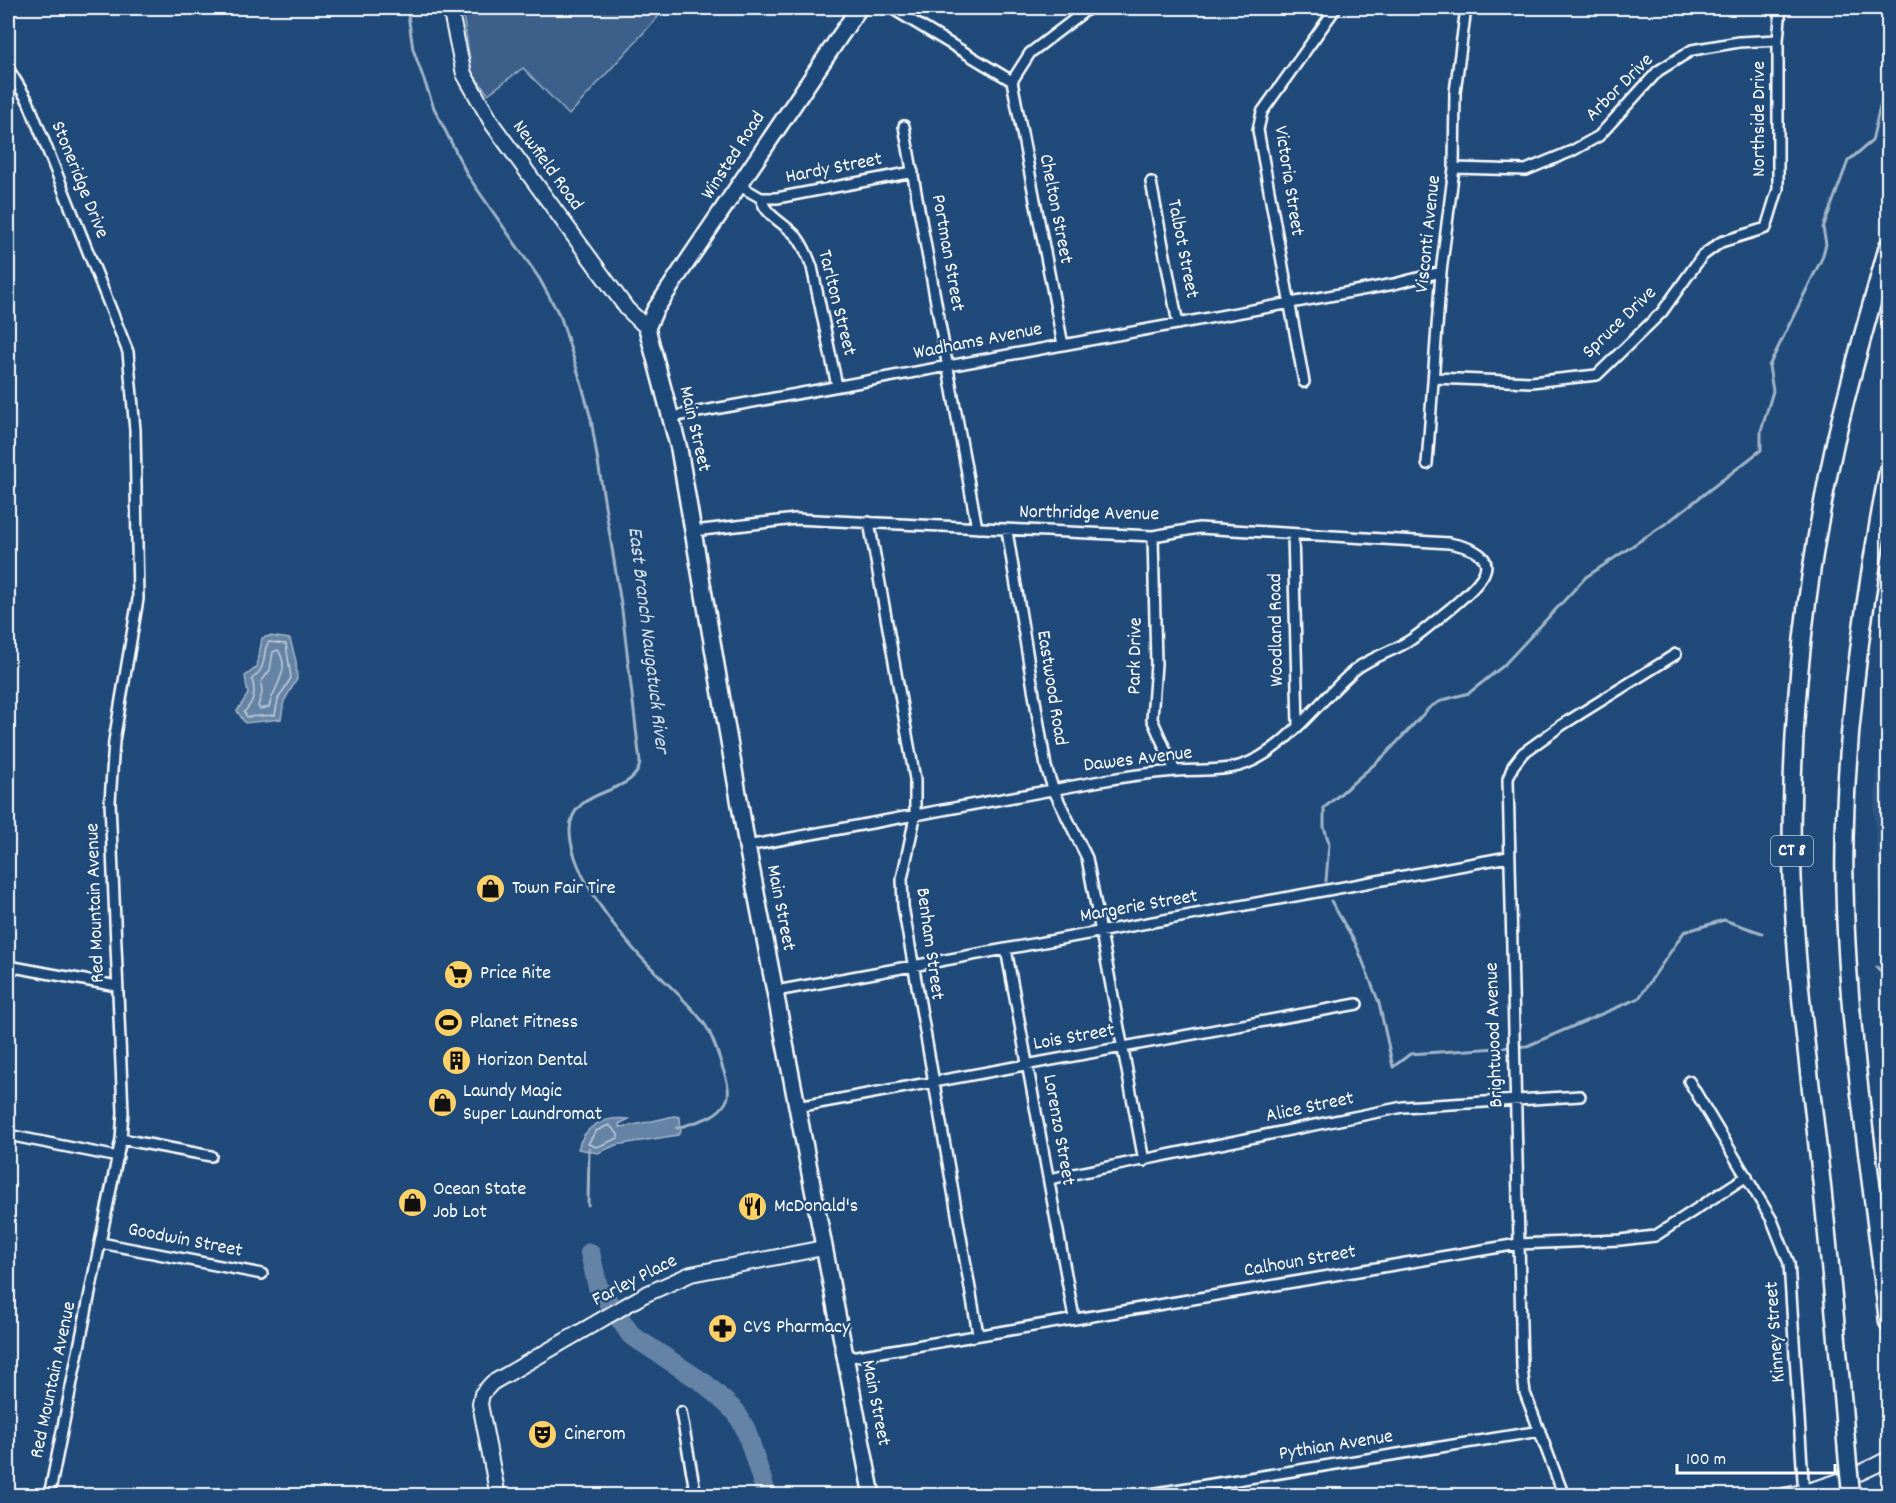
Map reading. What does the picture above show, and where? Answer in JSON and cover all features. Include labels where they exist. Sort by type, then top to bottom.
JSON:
[{"type":"highway","name":"CT 8","points":[[1851,1494],[1832,1278],[1800,994],[1793,901],[1792,805],[1802,647],[1817,536],[1835,442],[1888,246]]},
{"type":"highway","points":[[1888,471],[1867,587],[1854,687],[1846,794],[1845,907],[1852,1011],[1888,1322]]},
{"type":"main road","name":"Winsted Road","points":[[647,328],[665,295],[859,8]]},
{"type":"main road","name":"Main Street","points":[[647,328],[671,417],[694,531],[747,846],[872,1496]]},
{"type":"street","name":"Newfield Road","points":[[450,8],[464,74],[493,126],[627,309],[647,328]]},
{"type":"street","points":[[891,8],[1012,81],[1030,53],[1089,8]]},
{"type":"street","name":"Victoria Street","points":[[1304,382],[1258,130],[1262,112],[1336,8]]},
{"type":"street","name":"Visconti Avenue","points":[[1427,464],[1441,272],[1454,168],[1455,92],[1466,8]]},
{"type":"street","name":"Northside Drive","points":[[1766,228],[1778,189],[1778,40],[1781,8]]},
{"type":"street","name":"Arbor Drive","points":[[1454,168],[1526,170],[1572,151],[1599,136],[1658,71],[1692,50],[1739,42],[1778,40]]},
{"type":"street","name":"Stoneridge Drive","points":[[8,68],[28,100],[111,308]]},
{"type":"street","name":"Chelton Street","points":[[1012,81],[1063,345]]},
{"type":"street","name":"Portman Street","points":[[904,126],[949,366],[976,528]]},
{"type":"street","name":"Hardy Street","points":[[761,198],[777,198],[914,172]]},
{"type":"street","name":"Talbot Street","points":[[1151,182],[1178,324]]},
{"type":"street","name":"Tarlton Street","points":[[740,186],[761,198],[764,208],[796,236],[806,250],[812,267],[837,386]]},
{"type":"street","name":"Spruce Drive","points":[[1434,378],[1531,381],[1597,375],[1662,312],[1702,256],[1721,242],[1766,228]]},
{"type":"street","name":"Wadhams Avenue","points":[[671,417],[1178,324],[1441,272]]},
{"type":"street","name":"Red Mountain Avenue","points":[[49,1496],[118,1157],[123,1112],[110,802],[114,741],[138,599],[138,522],[135,430],[128,352],[111,308]]},
{"type":"street","name":"Northridge Avenue","points":[[694,531],[795,519],[1007,531],[1153,536],[1198,528],[1449,543],[1471,547],[1479,552],[1485,562],[1485,574],[1477,587]]},
{"type":"street","name":"Benham Street","points":[[869,522],[915,779],[915,817],[902,879],[903,906],[978,1334]]},
{"type":"street","name":"Eastwood Road","points":[[1007,531],[1046,767],[1054,791],[1087,858],[1144,1161]]},
{"type":"street","name":"Woodland Road","points":[[1293,534],[1298,725]]},
{"type":"street","name":"Park Drive","points":[[1153,536],[1156,664],[1152,719],[1175,771]]},
{"type":"street","name":"Dawes Avenue","points":[[747,846],[1175,771],[1226,770],[1242,766],[1273,750],[1342,681],[1364,663],[1412,640],[1477,587]]},
{"type":"street","name":"Brightwood Avenue","points":[[1564,1496],[1526,1393],[1522,1368],[1508,857],[1508,779],[1512,766],[1523,753],[1562,725],[1676,654]]},
{"type":"street","name":"Margerie Street","points":[[776,991],[1508,857]]},
{"type":"street","name":"Lorenzo Street","points":[[1006,950],[1074,1318]]},
{"type":"street","points":[[8,966],[117,986]]},
{"type":"street","name":"Lois Street","points":[[797,1107],[1357,1004]]},
{"type":"street","name":"Kinney Street","points":[[1689,1081],[1772,1220],[1789,1263],[1804,1494]]},
{"type":"street","name":"Alice Street","points":[[1049,1179],[1403,1107],[1516,1102],[1580,1096]]},
{"type":"street","points":[[8,1135],[118,1157]]},
{"type":"street","points":[[121,1140],[211,1156]]},
{"type":"street","name":"Calhoun Street","points":[[845,1358],[1518,1244],[1620,1240],[1655,1236],[1747,1176]]},
{"type":"street","name":"Goodwin Street","points":[[101,1243],[262,1274]]},
{"type":"street","name":"Farley Place","points":[[498,1496],[480,1410],[482,1394],[503,1374],[627,1305],[692,1274],[823,1248]]},
{"type":"street","points":[[681,1413],[696,1496]]},
{"type":"street","name":"Pythian Avenue","points":[[1138,1496],[1540,1431]]},
{"type":"street","points":[[1783,1496],[1804,1494],[1869,1470],[1888,1459]]},
{"type":"shaded area","points":[[462,8],[666,8],[569,115],[523,68],[488,94],[472,73]]},
{"type":"shaded area","points":[[1888,661],[1888,1040],[1874,809]]},
{"type":"water","points":[[269,636],[290,639],[296,661],[297,679],[284,701],[281,719],[245,723],[237,711],[248,694],[245,676],[257,667],[262,638]]},
{"type":"water","points":[[674,1116],[680,1117],[681,1132],[678,1135],[616,1145],[598,1153],[578,1149],[590,1128],[604,1121],[629,1119],[619,1124],[620,1127]]},
{"type":"waterway","name":"East Branch Naugatuck River","points":[[407,8],[413,49],[434,108],[468,176],[539,278],[561,318],[591,419],[622,610],[640,762],[636,773],[628,781],[581,805],[573,816],[570,830],[576,860],[601,907],[621,935],[698,1015],[716,1047],[728,1084],[727,1100],[712,1115],[677,1128]]},
{"type":"waterway","points":[[1326,881],[1329,843],[1324,827],[1324,808],[1385,755],[1430,707],[1443,700],[1469,693],[1503,666],[1586,577],[1668,522],[1761,450],[1761,431],[1773,391],[1769,366],[1822,258],[1826,244],[1823,228],[1848,161],[1872,141],[1888,72]]},
{"type":"waterway","points":[[1331,901],[1356,944],[1379,1003],[1393,1067],[1410,1054],[1527,1046],[1639,998],[1684,932],[1724,920],[1762,933]]},
{"type":"waterway","points":[[1877,967],[1888,981]]},
{"type":"waterway","name":"East Branch Naugatuck River","points":[[588,1205],[589,1149]]},
{"type":"waterway","name":"East Branch Naugatuck River","points":[[590,1253],[598,1287],[631,1335],[704,1383],[736,1412],[746,1430],[767,1496]]},
{"type":"place","name":"Town Fair Tire","points":[[491,889]]},
{"type":"place","name":"Price Rite","points":[[459,974]]},
{"type":"place","name":"Planet Fitness","points":[[449,1023]]},
{"type":"place","name":"Horizon Dental","points":[[456,1061]]},
{"type":"place","name":"Laundy Magic Super Laundromat","points":[[442,1103]]},
{"type":"place","name":"Ocean State Job Lot","points":[[412,1202]]},
{"type":"place","name":"McDonald's","points":[[753,1207]]},
{"type":"place","name":"CVS Pharmacy","points":[[722,1328]]},
{"type":"place","name":"Cinerom","points":[[543,1435]]}]
